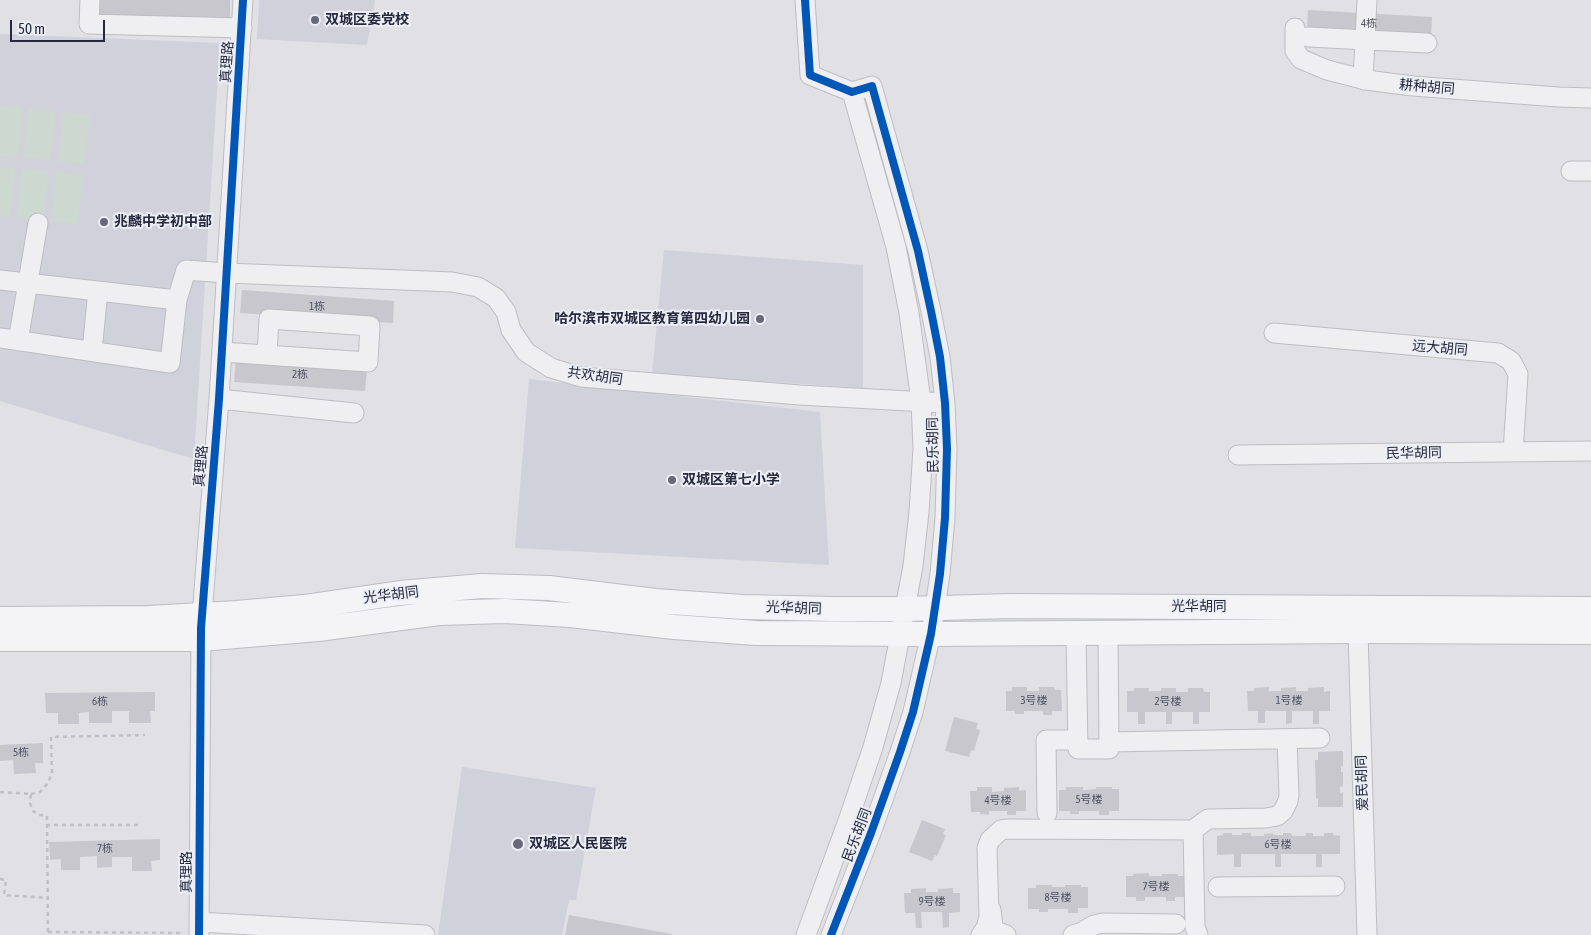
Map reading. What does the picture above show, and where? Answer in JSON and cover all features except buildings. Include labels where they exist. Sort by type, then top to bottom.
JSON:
[{"type":"main road","name":"光华胡同","points":[[0,619],[149,618],[238,614],[400,593],[482,586],[549,588],[655,601],[743,607],[906,610],[1010,606],[1591,609]]},
{"type":"main road","name":"光华胡同","points":[[0,638],[201,638],[318,629],[439,613],[505,611],[570,615],[674,627],[756,633],[1591,632]]},
{"type":"street","points":[[90,0],[89,24],[242,28]]},
{"type":"street","name":"真理路","points":[[199,930],[202,615],[222,352],[242,28],[242,0]]},
{"type":"street","name":"民乐胡同","points":[[804,0],[810,75],[852,92],[872,86],[918,251],[933,320],[940,357],[945,403],[947,449],[945,518],[935,609],[913,712],[871,833],[831,935]]},
{"type":"street","points":[[1362,80],[1367,0]]},
{"type":"street","name":"耕种胡同","points":[[1365,40],[1301,32],[1295,51],[1301,60],[1326,70],[1362,80],[1423,87],[1591,98]]},
{"type":"street","points":[[1365,40],[1427,43]]},
{"type":"street","name":"民乐胡同","points":[[806,935],[873,748],[891,683],[902,634],[913,566],[923,448],[922,401],[896,247],[852,92]]},
{"type":"street","points":[[1571,172],[1591,171]]},
{"type":"street","points":[[0,280],[28,283],[177,300],[170,363],[9,339],[28,283],[38,223]]},
{"type":"street","name":"共欢胡同","points":[[177,300],[186,270],[452,282],[478,287],[496,298],[506,312],[511,330],[526,352],[551,368],[581,377],[800,395],[945,403]]},
{"type":"street","points":[[92,351],[98,291]]},
{"type":"street","points":[[222,352],[368,362],[370,326],[269,319],[267,355]]},
{"type":"street","name":"远大胡同","points":[[1274,333],[1498,353],[1511,361],[1518,374],[1513,452]]},
{"type":"street","points":[[219,398],[354,413]]},
{"type":"street","name":"民华胡同","points":[[1238,455],[1591,451]]},
{"type":"street","name":"爱民胡同","points":[[1358,631],[1367,935]]},
{"type":"street","points":[[1076,634],[1078,749],[1109,749],[1108,634]]},
{"type":"street","points":[[1077,697],[1108,696]]},
{"type":"street","points":[[1077,716],[1109,716]]},
{"type":"street","points":[[1109,742],[1320,738]]},
{"type":"street","points":[[986,935],[988,923],[987,848],[990,840],[1001,830],[1193,830],[1208,819],[1266,818],[1277,816],[1283,811],[1289,795],[1287,739]]},
{"type":"street","points":[[1063,830],[1051,824],[1047,813],[1046,740],[1078,740]]},
{"type":"street","points":[[1035,830],[1042,826],[1047,813]]},
{"type":"street","points":[[1193,830],[1195,927],[1197,934]]},
{"type":"street","points":[[1195,865],[1198,876],[1203,882],[1218,887]]},
{"type":"street","points":[[1176,924],[1190,917],[1195,903],[1203,891],[1218,887],[1335,886]]},
{"type":"street","points":[[988,889],[991,895],[992,926],[996,931],[1006,935]]},
{"type":"street","points":[[1077,934],[1094,925],[1103,924],[1176,924],[1190,926],[1197,934]]},
{"type":"street","points":[[199,930],[421,935]]},
{"type":"path","points":[[0,792],[31,794],[40,792],[48,783],[52,773],[51,737],[145,736]]},
{"type":"path","points":[[31,794],[30,803],[33,811],[39,815],[47,816],[48,933],[199,930]]},
{"type":"path","points":[[46,825],[138,825]]},
{"type":"path","points":[[0,880],[6,880],[4,895],[48,898]]},
{"type":"shaded area","name":"双城区委党校","points":[[259,0],[375,0],[367,45],[257,39]]},
{"type":"shaded area","name":"兆麟中学初中部","points":[[0,34],[220,43],[194,459],[0,401]]},
{"type":"shaded area","points":[[0,106],[23,108],[18,157],[0,156]]},
{"type":"shaded area","points":[[28,109],[56,111],[51,161],[23,158]]},
{"type":"shaded area","points":[[63,112],[90,115],[85,164],[58,161]]},
{"type":"shaded area","points":[[0,166],[16,167],[11,217],[0,216]]},
{"type":"shaded area","points":[[21,168],[49,171],[44,220],[16,218]]},
{"type":"shaded area","points":[[56,172],[83,174],[78,224],[51,221]]},
{"type":"shaded area","name":"哈尔滨市双城区教育第四幼儿园","points":[[664,250],[863,265],[863,388],[652,374]]},
{"type":"shaded area","name":"双城区第七小学","points":[[529,379],[820,412],[829,565],[515,548]]},
{"type":"shaded area","name":"双城区人民医院","points":[[462,767],[596,788],[576,900],[569,900],[562,935],[438,935]]},
{"type":"cycle path","points":[[199,935],[201,628],[219,399],[243,0]]},
{"type":"cycle path","points":[[805,0],[810,75],[852,92],[872,86],[918,251],[931,311],[940,357],[947,449],[945,518],[940,574],[931,634],[913,712],[871,833],[831,935]]},
{"type":"place","name":"双城区委党校","points":[[315,20]]},
{"type":"place","name":"兆麟中学初中部","points":[[104,222]]},
{"type":"place","name":"哈尔滨市双城区教育第四幼儿园","points":[[760,319]]},
{"type":"place","name":"双城区第七小学","points":[[672,480]]},
{"type":"place","name":"双城区人民医院","points":[[518,844]]}]
